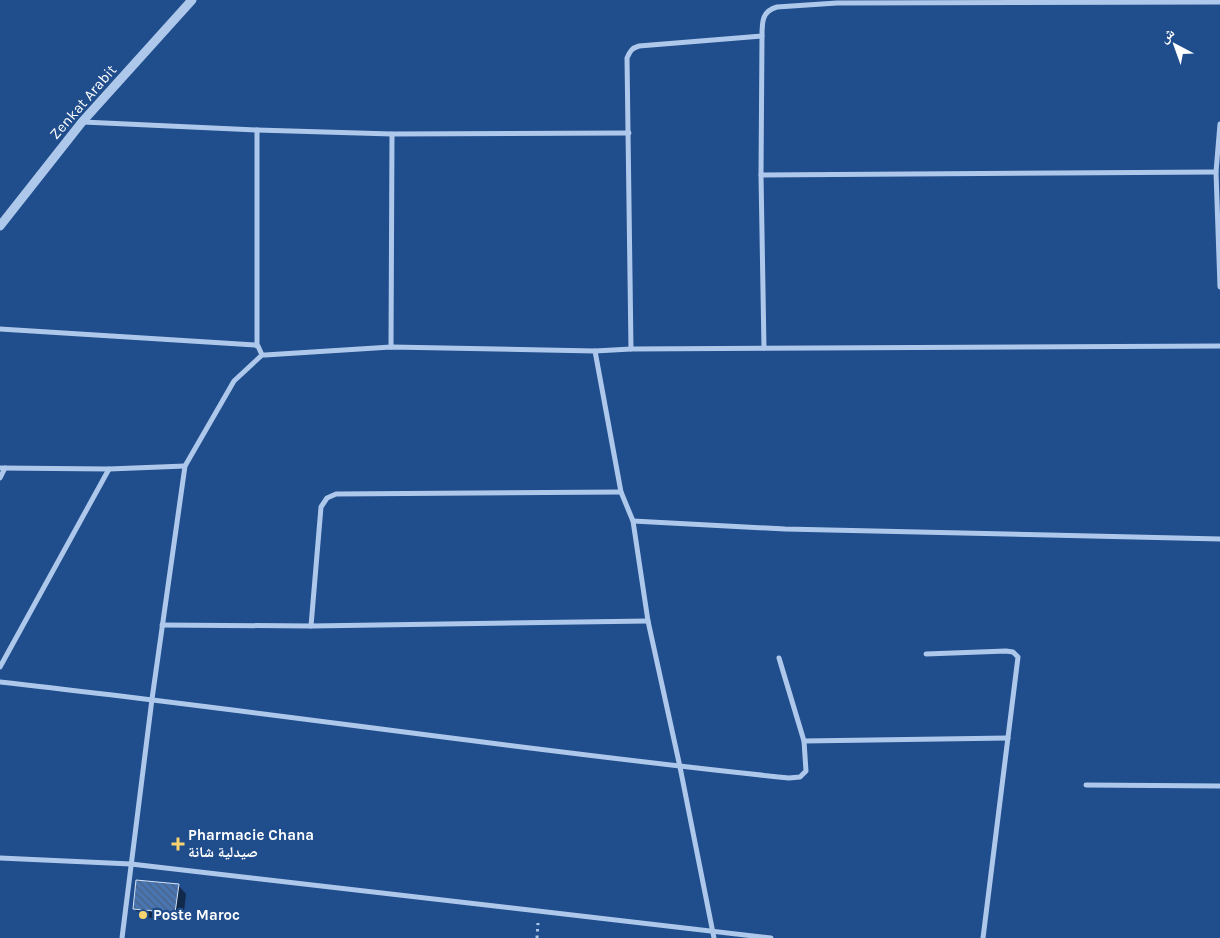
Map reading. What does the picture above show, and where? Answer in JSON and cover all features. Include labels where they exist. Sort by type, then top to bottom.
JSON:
[{"type":"street","name":"Zenkat Arabit","points":[[0,226],[82,122],[192,0]]},
{"type":"street","points":[[764,348],[761,174],[762,19],[770,9],[838,2],[1220,2]]},
{"type":"street","points":[[631,348],[627,58],[629,52],[633,48],[762,36]]},
{"type":"street","points":[[82,122],[392,134],[629,133]]},
{"type":"street","points":[[1220,124],[1216,172],[1220,287]]},
{"type":"street","points":[[258,130],[257,346],[262,355]]},
{"type":"street","points":[[391,348],[392,134]]},
{"type":"street","points":[[761,174],[1216,172]]},
{"type":"street","points":[[0,329],[257,346]]},
{"type":"street","points":[[122,938],[162,624],[185,466],[234,382],[262,355],[391,348],[595,351],[631,348],[1220,346]]},
{"type":"street","points":[[595,351],[621,492],[633,522],[648,621],[680,767],[714,938]]},
{"type":"street","points":[[0,478],[3,468],[109,469],[185,466]]},
{"type":"street","points":[[0,667],[109,469]]},
{"type":"street","points":[[311,626],[321,507],[326,498],[336,494],[621,492]]},
{"type":"street","points":[[633,522],[785,529],[1220,538]]},
{"type":"street","points":[[162,624],[311,626],[648,621]]},
{"type":"street","points":[[926,654],[1013,652],[1018,657],[983,938]]},
{"type":"street","points":[[0,682],[152,699],[680,767],[789,778],[800,777],[806,771],[804,741],[779,658]]},
{"type":"street","points":[[804,741],[1008,738]]},
{"type":"street","points":[[1086,785],[1220,786]]},
{"type":"street","points":[[0,858],[131,864],[770,938]]},
{"type":"building","points":[[136,880],[179,884],[175,913],[133,909]]},
{"type":"place","name":"Pharmacie Chana صيدلية شانة","points":[[178,844]]},
{"type":"place","name":"Poste Maroc","points":[[143,915]]}]
